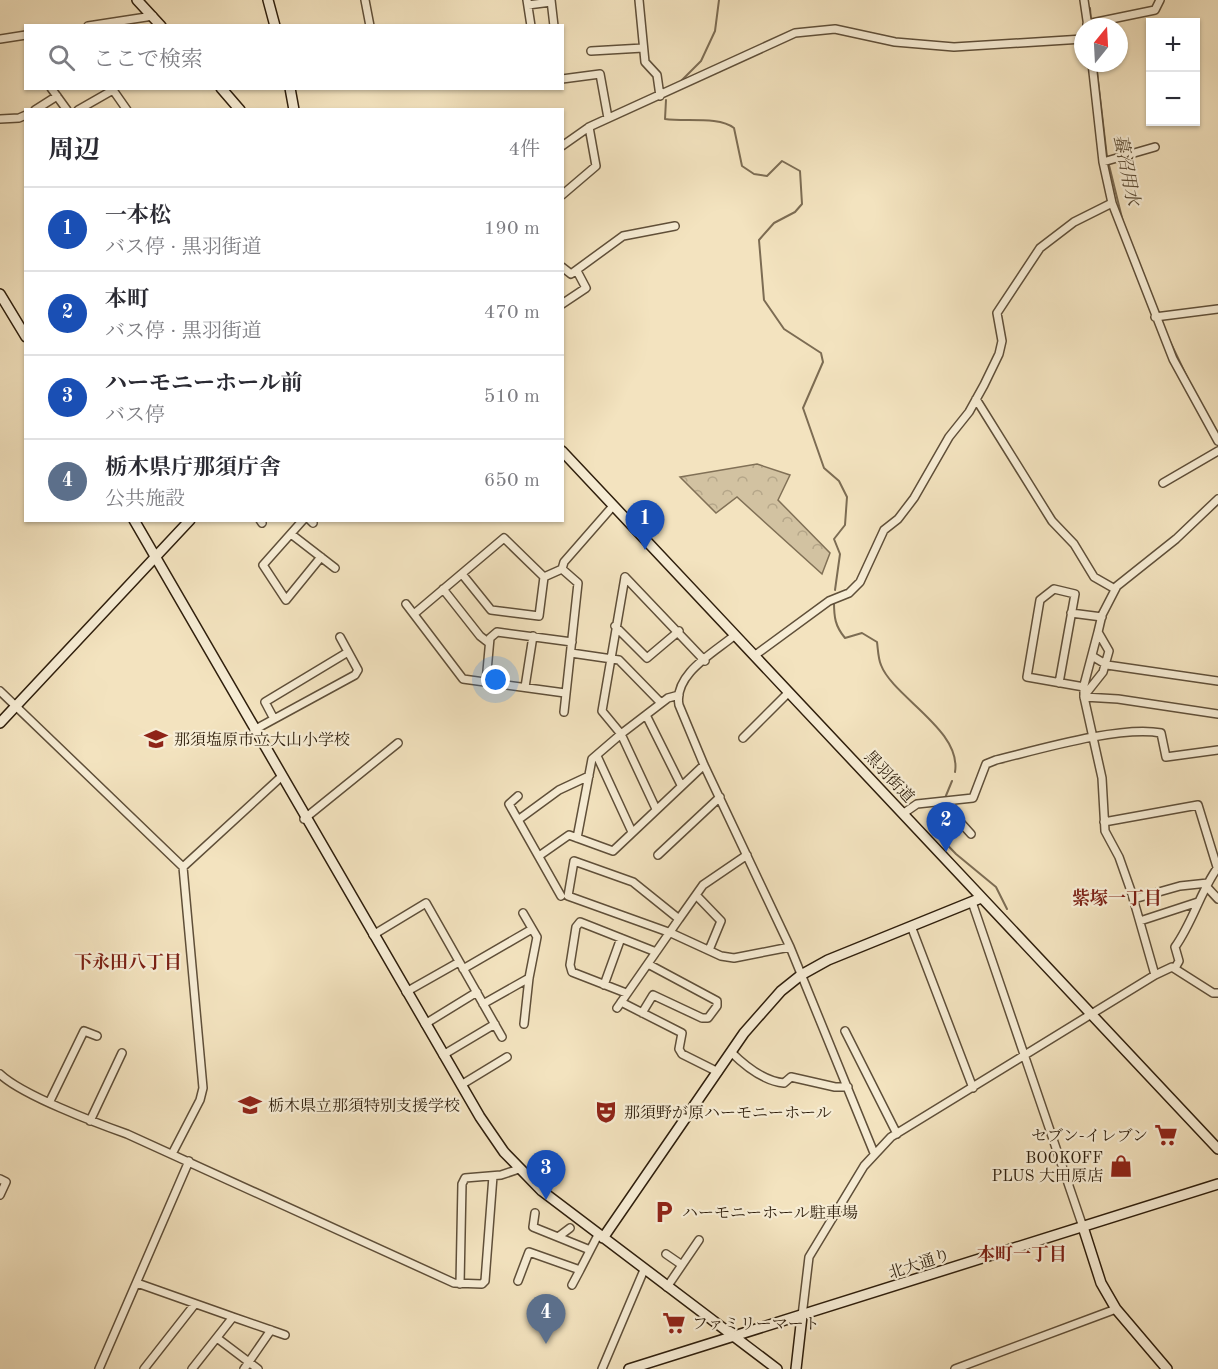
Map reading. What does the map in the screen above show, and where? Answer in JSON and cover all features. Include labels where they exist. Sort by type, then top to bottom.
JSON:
[{"type":"street","points":[[137,0],[159,24]]},
{"type":"street","points":[[268,0],[274,24]]},
{"type":"street","points":[[365,0],[369,24]]},
{"type":"street","points":[[639,0],[645,62],[657,75],[660,96]]},
{"type":"street","points":[[1084,0],[1087,18]]},
{"type":"street","points":[[1119,18],[1155,10],[1160,0]]},
{"type":"street","points":[[531,24],[528,3],[551,1],[554,24]]},
{"type":"street","points":[[101,24],[153,16]]},
{"type":"street","points":[[564,145],[589,127],[795,33],[835,29],[895,42],[954,47],[1074,40]]},
{"type":"street","points":[[0,39],[24,35]]},
{"type":"street","points":[[591,51],[643,48]]},
{"type":"street","points":[[1093,72],[1112,203],[1173,359],[1218,441]]},
{"type":"street","points":[[564,78],[600,74],[608,118]]},
{"type":"street","points":[[52,90],[66,108]]},
{"type":"street","points":[[82,108],[113,90],[126,108]]},
{"type":"street","points":[[223,90],[238,108]]},
{"type":"street","points":[[290,90],[294,108]]},
{"type":"street","points":[[37,108],[57,96]]},
{"type":"street","points":[[0,119],[24,116]]},
{"type":"street","points":[[564,193],[596,166],[589,127]]},
{"type":"street","points":[[1106,162],[1155,147]]},
{"type":"street","points":[[754,656],[829,601],[849,593],[860,582],[884,530],[898,519],[914,498],[949,437],[976,399],[999,354],[1002,341],[997,313],[1040,248],[1074,222],[1112,203]]},
{"type":"street","points":[[564,270],[567,274],[577,271],[623,236],[675,226]]},
{"type":"street","points":[[564,303],[586,288],[577,271]]},
{"type":"street","points":[[0,294],[24,334]]},
{"type":"street","points":[[1155,317],[1218,309]]},
{"type":"street","points":[[976,399],[1052,521],[1074,544],[1094,577],[1115,589]]},
{"type":"street","points":[[1163,483],[1218,451]]},
{"type":"street","name":"黒羽街道","points":[[564,454],[904,813],[977,900],[1091,1015],[1218,1149]]},
{"type":"street","points":[[1155,975],[1134,899],[1119,857],[1109,843],[1104,822],[1101,778],[1084,697],[1084,687],[1102,617],[1115,589],[1144,562],[1176,539],[1218,499]]},
{"type":"street","points":[[544,578],[562,569],[564,562],[613,506]]},
{"type":"street","points":[[135,522],[304,819],[460,1085],[504,1152],[519,1169],[601,1237],[777,1369]]},
{"type":"street","points":[[0,723],[188,522]]},
{"type":"street","points":[[301,522],[263,565],[286,600],[321,557]]},
{"type":"street","points":[[291,534],[335,568]]},
{"type":"street","points":[[414,614],[504,538],[544,578]]},
{"type":"street","points":[[562,569],[578,583],[564,712]]},
{"type":"street","points":[[462,574],[491,610],[539,616],[544,578]]},
{"type":"street","points":[[656,809],[621,734],[602,711],[625,577],[705,661]]},
{"type":"street","points":[[443,589],[480,636],[489,643]]},
{"type":"street","points":[[1059,682],[1075,594],[1054,589],[1040,600],[1027,677],[1084,687]]},
{"type":"street","points":[[406,604],[463,679],[565,693]]},
{"type":"street","points":[[1071,613],[1102,617]]},
{"type":"street","points":[[615,626],[648,658],[679,632]]},
{"type":"street","points":[[486,682],[489,643],[497,632],[572,642]]},
{"type":"street","points":[[1084,697],[1107,665],[1109,651],[1098,632]]},
{"type":"street","points":[[735,635],[684,678],[679,695],[680,705],[704,765],[790,947],[874,1153]]},
{"type":"street","points":[[525,687],[533,636]]},
{"type":"street","points":[[254,730],[355,675],[358,670],[340,637]]},
{"type":"street","points":[[274,719],[265,702],[348,652]]},
{"type":"street","points":[[571,653],[619,660],[661,704]]},
{"type":"street","points":[[1092,656],[1107,665],[1218,681]]},
{"type":"street","points":[[0,691],[183,867],[203,1088],[200,1100],[172,1154]]},
{"type":"street","points":[[743,738],[789,692]]},
{"type":"street","points":[[577,838],[592,759],[646,715],[679,695]]},
{"type":"street","points":[[1084,697],[1118,699],[1218,714]]},
{"type":"street","points":[[646,715],[681,785]]},
{"type":"street","points":[[904,813],[917,804],[973,798],[986,764],[1093,738],[1150,731],[1161,733],[1166,757],[1218,750]]},
{"type":"street","points":[[304,819],[398,743]]},
{"type":"street","points":[[597,756],[632,832]]},
{"type":"street","points":[[539,856],[569,835],[613,851],[704,765]]},
{"type":"street","points":[[518,820],[559,790],[589,776]]},
{"type":"street","points":[[183,867],[281,777]]},
{"type":"street","points":[[518,796],[509,804],[561,896]]},
{"type":"street","points":[[658,855],[720,797]]},
{"type":"street","points":[[951,801],[953,814],[971,834]]},
{"type":"street","points":[[796,1369],[809,1257],[874,1153],[897,1134],[1155,975],[1175,968],[1179,961],[1175,947],[1188,929],[1198,902],[1218,867],[1198,805],[1104,822]]},
{"type":"street","points":[[718,1072],[682,1054],[679,1049],[682,1033],[642,1013],[619,1005],[703,885],[747,855]]},
{"type":"street","points":[[679,919],[633,882],[574,861],[568,896],[671,933],[721,956],[734,958],[790,947]]},
{"type":"street","points":[[1134,899],[1180,886],[1207,884]]},
{"type":"street","points":[[1207,884],[1218,899]]},
{"type":"street","points":[[696,895],[721,921],[709,950]]},
{"type":"street","points":[[572,1285],[591,1250],[731,1052],[769,1003],[801,975],[828,960],[977,900],[1023,1056],[1101,1283],[1116,1309],[1167,1369]]},
{"type":"street","points":[[1140,921],[1198,902]]},
{"type":"street","points":[[373,935],[426,903],[502,1037]]},
{"type":"street","points":[[524,913],[537,937],[529,978],[524,1024]]},
{"type":"street","points":[[627,993],[572,972],[576,927],[580,922],[657,952]]},
{"type":"street","points":[[911,926],[973,1088]]},
{"type":"street","points":[[406,992],[532,929]]},
{"type":"street","points":[[604,985],[621,938]]},
{"type":"street","points":[[642,1013],[653,995],[702,1018],[708,1018],[717,1006],[717,1000],[648,964]]},
{"type":"street","points":[[1175,968],[1214,993],[1218,993]]},
{"type":"street","points":[[483,1004],[529,978]]},
{"type":"street","points":[[425,1024],[477,992]]},
{"type":"street","points":[[443,1054],[495,1024]]},
{"type":"street","points":[[50,1101],[84,1031],[97,1036]]},
{"type":"street","points":[[845,1031],[897,1134]]},
{"type":"street","points":[[731,1052],[742,1064],[777,1082],[784,1083],[791,1077],[835,1087],[848,1087]]},
{"type":"street","points":[[90,1122],[122,1053]]},
{"type":"street","points":[[460,1085],[507,1057]]},
{"type":"street","points":[[0,1074],[13,1085],[90,1122],[127,1134],[189,1161],[331,1228],[460,1284],[482,1284],[485,1281],[493,1176]]},
{"type":"street","points":[[99,1369],[189,1161]]},
{"type":"street","points":[[460,1284],[462,1184],[465,1178],[493,1176],[519,1169]]},
{"type":"street","points":[[0,1179],[6,1182],[0,1195]]},
{"type":"street","name":"北大通り","points":[[629,1369],[1218,1184]]},
{"type":"street","points":[[535,1213],[533,1227],[591,1250]]},
{"type":"street","points":[[558,1237],[570,1228]]},
{"type":"street","points":[[667,1287],[699,1240]]},
{"type":"street","points":[[518,1281],[529,1252],[580,1270]]},
{"type":"street","points":[[666,1254],[682,1265]]},
{"type":"street","points":[[602,1369],[644,1270]]},
{"type":"street","points":[[137,1283],[285,1335]]},
{"type":"street","points":[[144,1369],[195,1304]]},
{"type":"street","points":[[955,1369],[1116,1309]]},
{"type":"street","points":[[192,1369],[233,1317]]},
{"type":"street","points":[[246,1366],[271,1330]]},
{"type":"street","points":[[217,1338],[246,1366],[258,1369]]},
{"type":"green space","points":[[757,464],[790,475],[778,500],[830,553],[822,574],[737,497],[716,513],[680,477]]},
{"type":"waterway","points":[[679,83],[701,61],[715,31],[719,0]]},
{"type":"waterway","name":"蟇沼用水","points":[[1090,8],[1091,18]]},
{"type":"waterway","name":"蟇沼用水","points":[[1097,72],[1107,157],[1123,222]]},
{"type":"waterway","points":[[666,100],[665,119],[720,122],[734,128],[742,166],[754,174],[767,176],[782,161],[800,171],[802,204],[795,212],[774,223],[759,240],[764,300],[784,329],[821,353],[823,362],[803,408],[824,468],[839,481],[847,497],[845,525],[834,539],[840,554],[835,590]]},
{"type":"waterway","name":"蟇沼用水","points":[[1166,333],[1188,379]]},
{"type":"waterway","points":[[834,602],[836,621],[842,634],[845,638],[862,633],[877,642],[880,662],[888,677],[938,728],[948,742],[954,757],[955,772]]},
{"type":"waterway","points":[[945,798],[952,781]]},
{"type":"waterway","points":[[933,830],[956,854],[996,887],[1007,909]]},
{"type":"place","name":"一本松","points":[[645,550]]},
{"type":"place","name":"那須塩原市立大山小学校","points":[[156,739]]},
{"type":"place","name":"本町","points":[[946,852]]},
{"type":"place","name":"栃木県立那須特別支援学校","points":[[250,1105]]},
{"type":"place","name":"那須野が原ハーモニーホール","points":[[606,1112]]},
{"type":"place","name":"セブン-イレブン","points":[[1166,1135]]},
{"type":"place","name":"BOOKOFF PLUS 大田原店","points":[[1121,1166]]},
{"type":"place","name":"ハーモニーホール前","points":[[546,1200]]},
{"type":"place","name":"ハーモニーホール駐車場","points":[[664,1212]]},
{"type":"place","name":"ファミリーマート","points":[[674,1323]]},
{"type":"place","name":"栃木県庁那須庁舎","points":[[546,1344]]},
{"type":"district","name":"紫塚一丁目","points":[[1117,898]]},
{"type":"district","name":"下永田八丁目","points":[[128,962]]},
{"type":"district","name":"本町一丁目","points":[[1022,1254]]}]
